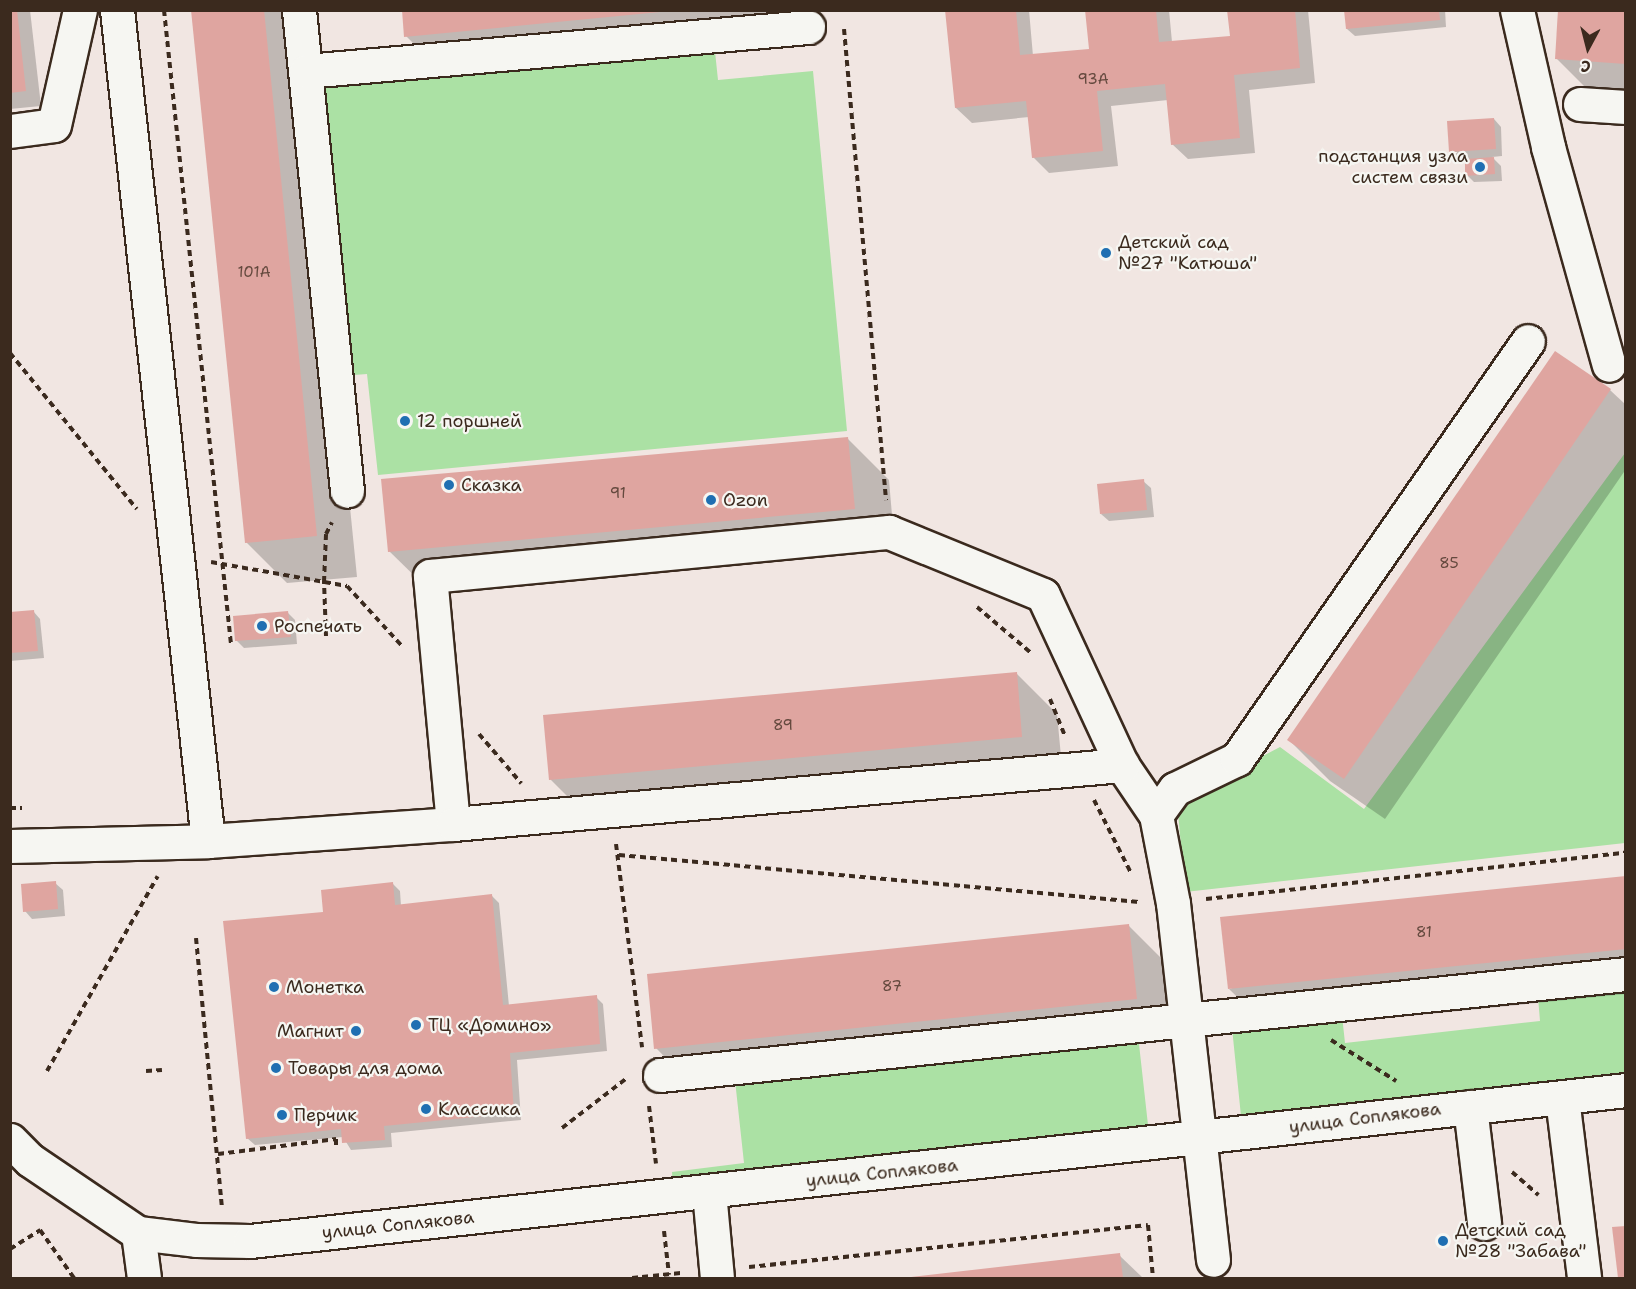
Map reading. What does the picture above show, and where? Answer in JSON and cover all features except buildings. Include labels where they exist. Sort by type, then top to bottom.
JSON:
[{"type":"street","points":[[10,131],[54,125],[80,10]]},
{"type":"street","points":[[117,10],[175,556],[192,842]]},
{"type":"street","points":[[299,10],[346,491]]},
{"type":"street","points":[[1517,10],[1548,147],[1609,365]]},
{"type":"street","points":[[306,70],[808,27]]},
{"type":"street","points":[[1580,104],[1626,107]]},
{"type":"street","points":[[1156,815],[1175,789],[1237,759],[1527,341]]},
{"type":"street","points":[[453,824],[430,576],[889,532],[1043,595],[1122,765],[1156,815],[1173,903],[1213,1260]]},
{"type":"street","points":[[10,846],[192,842],[453,824],[1122,765]]},
{"type":"street","points":[[648,1073],[1626,974]]},
{"type":"street","name":"улица Соплякова","points":[[138,1233],[196,1240],[250,1241],[1200,1139],[1626,1090]]},
{"type":"street","points":[[1562,1098],[1584,1278]]},
{"type":"street","points":[[1470,1107],[1484,1223]]},
{"type":"street","points":[[17,1159],[138,1233],[144,1278]]},
{"type":"street","points":[[709,1192],[717,1274]]},
{"type":"path","points":[[164,10],[231,644]]},
{"type":"path","points":[[843,22],[889,532]]},
{"type":"path","points":[[10,353],[175,556],[347,586],[441,688]]},
{"type":"path","points":[[326,636],[324,582],[326,534],[346,491]]},
{"type":"path","points":[[478,732],[522,785]]},
{"type":"path","points":[[604,810],[620,855],[1173,903],[1626,853]]},
{"type":"path","points":[[47,1071],[192,842]]},
{"type":"path","points":[[196,938],[222,1193]]},
{"type":"path","points":[[146,1071],[162,1070]]},
{"type":"path","points":[[562,1128],[648,1073]]},
{"type":"path","points":[[218,1154],[336,1139],[336,1148]]},
{"type":"path","points":[[632,1278],[717,1274],[1148,1225],[1153,1278]]},
{"type":"path","points":[[10,1249],[40,1230],[74,1278]]},
{"type":"green space","points":[[714,42],[718,80],[813,71],[847,431],[378,475],[367,374],[341,376],[314,78]]},
{"type":"green space","points":[[1625,453],[1625,843],[1185,892],[1177,801],[1280,747],[1364,809]]},
{"type":"green space","points":[[1625,976],[1625,1085],[1242,1126],[1231,1018],[1341,1006],[1345,1043],[1540,1021],[1537,985]]},
{"type":"green space","points":[[1137,1026],[1149,1134],[673,1187],[672,1172],[744,1163],[734,1071]]},
{"type":"place","name":"подстанция узла систем связи","points":[[1480,167]]},
{"type":"place","name":"Детский сад №27 \"Катюша\"","points":[[1106,253]]},
{"type":"place","name":"12 поршней","points":[[405,421]]},
{"type":"place","name":"Сказка","points":[[449,485]]},
{"type":"place","name":"Ozon","points":[[711,500]]},
{"type":"place","name":"Роспечать","points":[[262,626]]},
{"type":"place","name":"Монетка","points":[[274,987]]},
{"type":"place","name":"ТЦ «Домино»","points":[[416,1025]]},
{"type":"place","name":"Магнит","points":[[356,1031]]},
{"type":"place","name":"Товары для дома","points":[[276,1068]]},
{"type":"place","name":"Классика","points":[[426,1109]]},
{"type":"place","name":"Перчик","points":[[282,1115]]},
{"type":"place","name":"Детский сад №28 \"Забава\"","points":[[1443,1241]]}]
